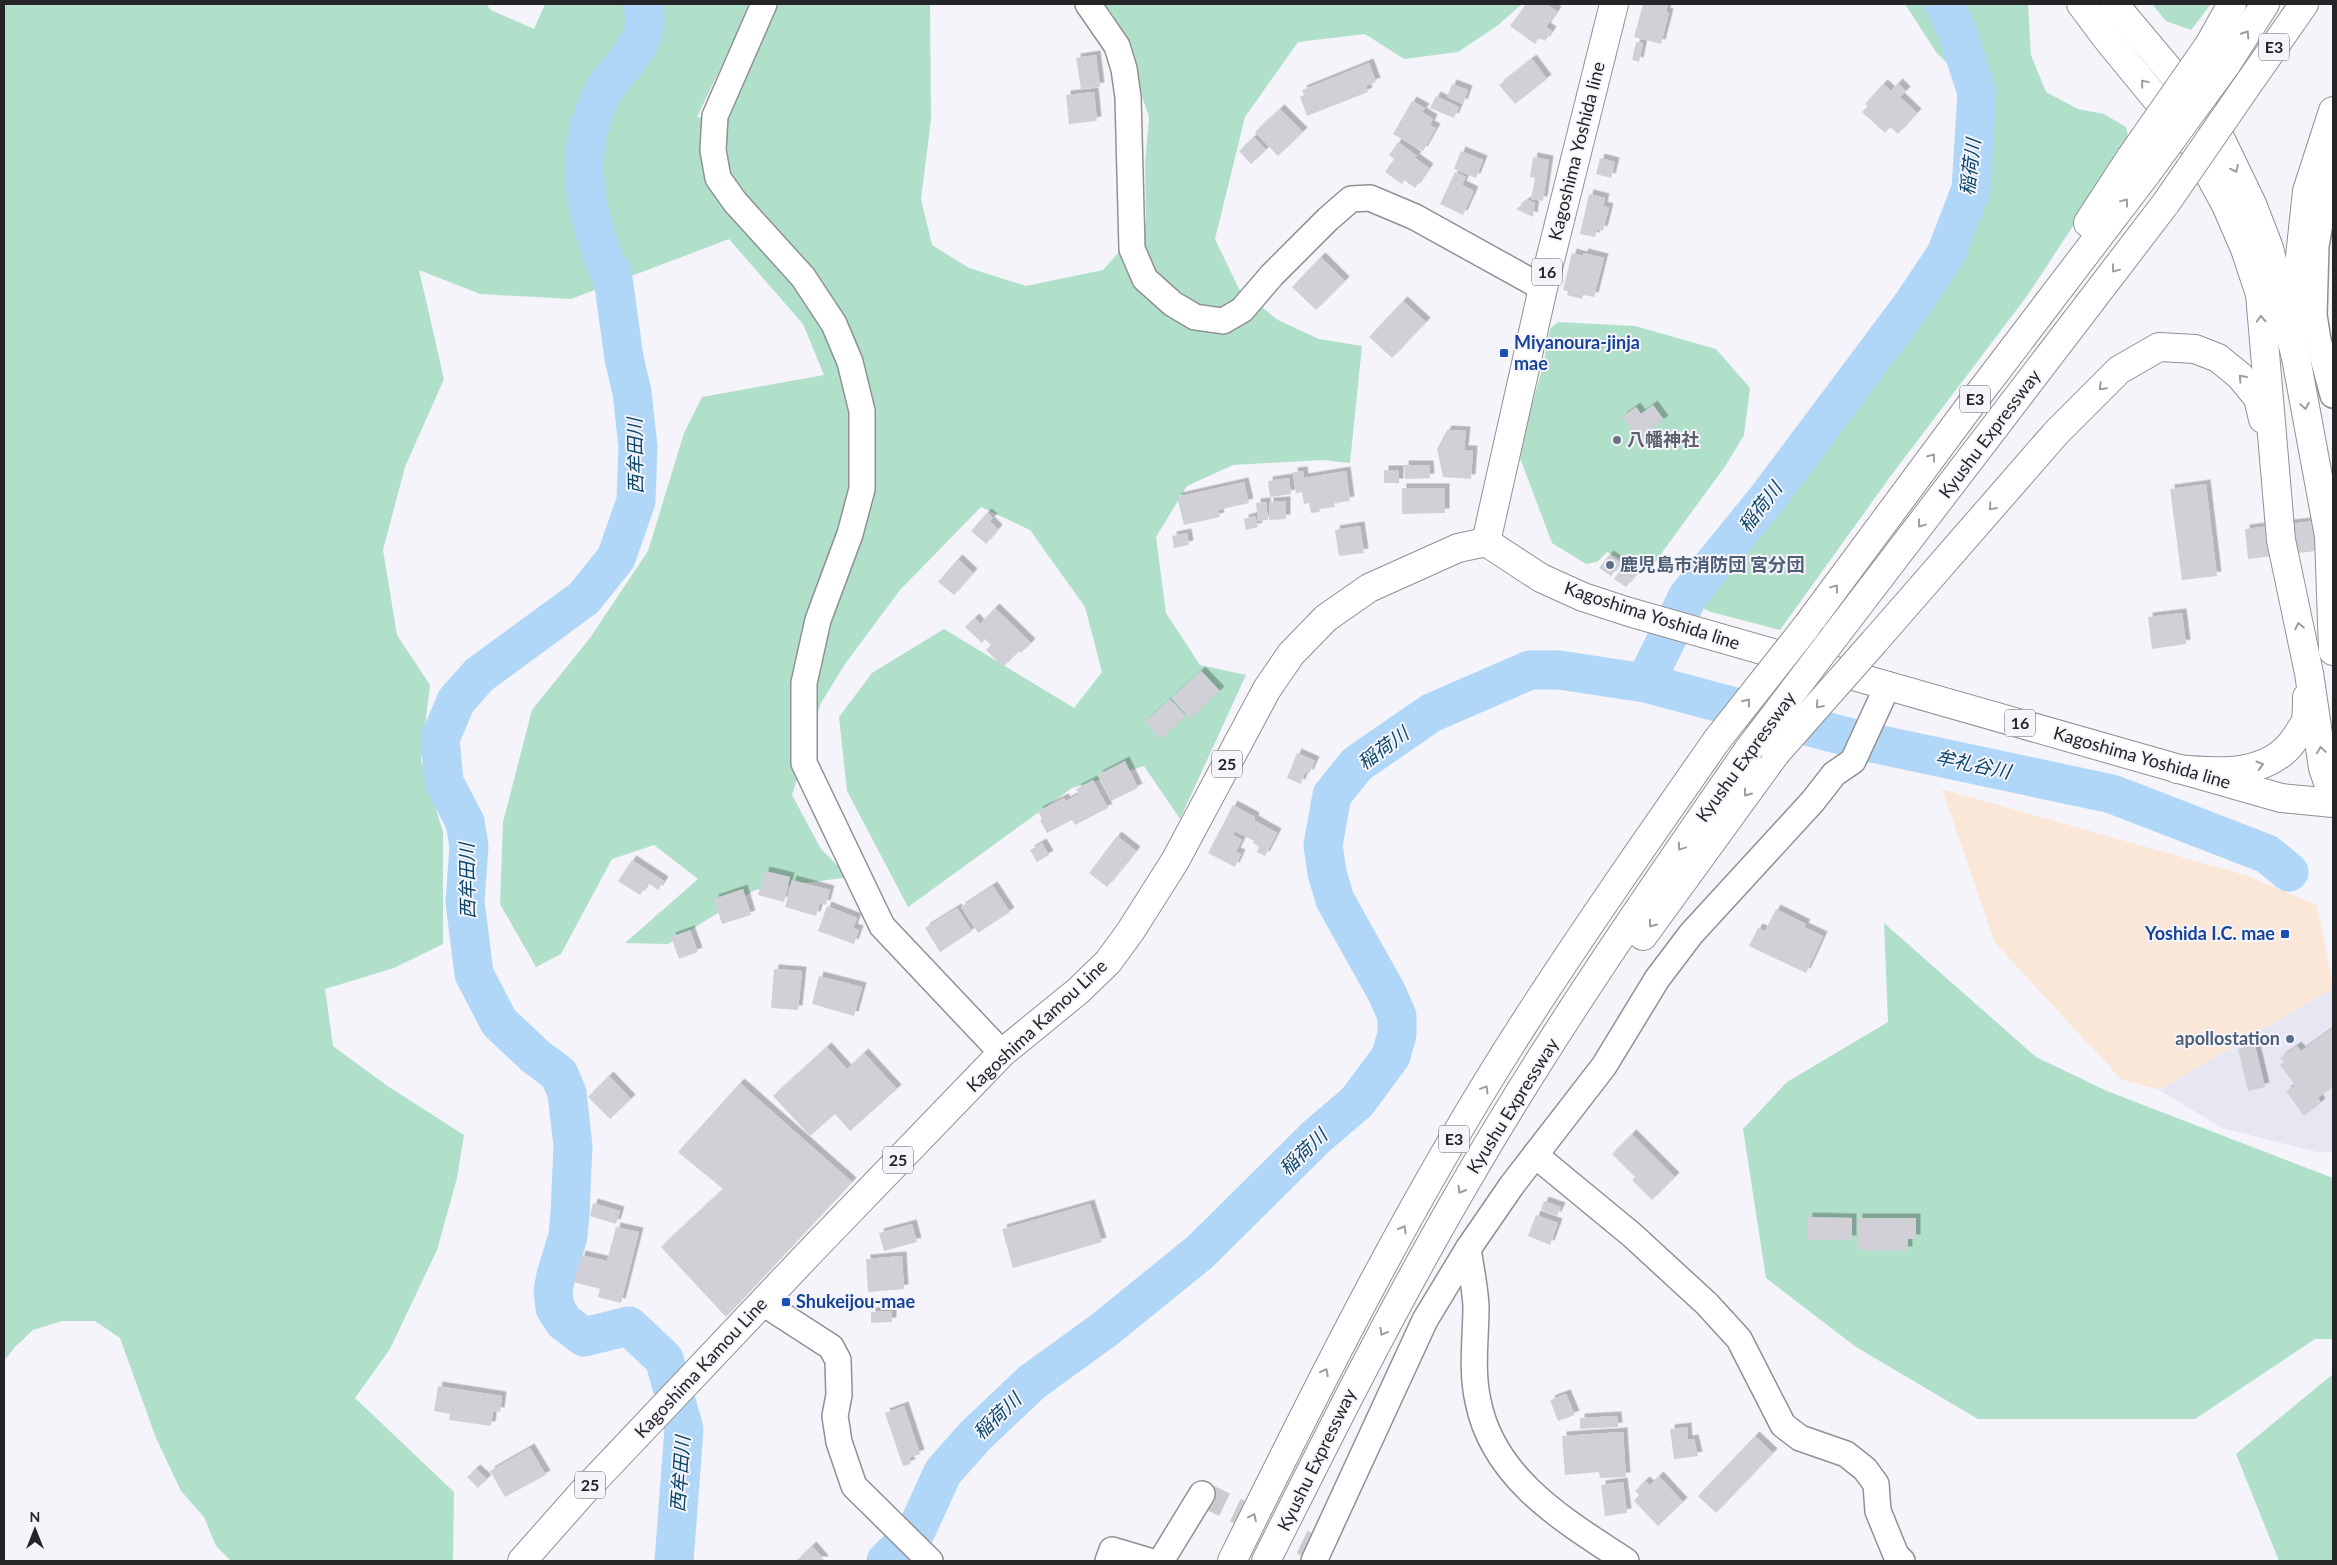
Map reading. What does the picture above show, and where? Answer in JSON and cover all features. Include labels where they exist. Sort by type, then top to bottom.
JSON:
[{"type":"main road","name":"Kagoshima Yoshida line","points":[[1614,4],[1544,288],[1486,542],[1541,578],[1583,597],[1629,612],[2281,798],[2333,803]]},
{"type":"main road","points":[[2081,4],[2191,141],[2226,205],[2241,240],[2260,294],[2263,350],[2281,540],[2309,673],[2323,768],[2333,797]]},
{"type":"main road","points":[[2114,4],[2212,120],[2252,204],[2269,248],[2296,358],[2329,536],[2333,651]]},
{"type":"main road","points":[[2217,55],[2232,4]]},
{"type":"main road","name":"Kyushu Expressway","points":[[1232,1561],[1323,1375],[1436,1168],[1524,1022],[1651,834],[1718,740],[1806,627],[1972,403],[2217,55],[2266,4]]},
{"type":"main road","name":"Kyushu Expressway","points":[[1266,1561],[1351,1389],[1463,1187],[1544,1054],[1613,948],[1749,749],[2166,203],[2304,4]]},
{"type":"main road","points":[[2296,358],[2300,257],[2308,191],[2333,112]]},
{"type":"main road","points":[[1544,1054],[1629,955],[1776,753],[2057,432],[2119,370],[2159,347],[2195,349],[2218,358],[2240,376],[2258,398],[2276,472]]},
{"type":"main road","name":"Kagoshima Kamou Line","points":[[522,1561],[583,1492],[1002,1052],[1078,991],[1108,962],[1130,932],[1175,861],[1266,689],[1291,654],[1326,618],[1370,588],[1458,548],[1486,542]]},
{"type":"main road","points":[[2177,769],[2214,772],[2262,765],[2279,756],[2292,744],[2306,722],[2309,673]]},
{"type":"street","points":[[764,4],[714,116],[713,150],[718,178],[735,202],[803,277],[834,324],[850,362],[862,411],[862,490],[850,534],[818,620],[804,683],[804,764],[882,926],[1002,1052]]},
{"type":"street","points":[[1088,4],[1117,46],[1124,69],[1128,97],[1132,249],[1145,278],[1173,304],[1196,317],[1223,321],[1242,310],[1272,275],[1351,199],[1370,198],[1415,217],[1544,288]]},
{"type":"street","points":[[2333,165],[2325,194],[2316,246],[2314,315],[2318,340],[2333,395]]},
{"type":"street","points":[[1314,1561],[1425,1320],[1468,1249],[1535,1155],[1604,1066],[1657,980],[1691,934],[1813,802],[1834,774],[1852,761],[1888,685]]},
{"type":"street","points":[[1535,1155],[1632,1235],[1707,1304],[1739,1340],[1783,1425],[1800,1438],[1846,1454],[1865,1470],[1876,1484],[1878,1511],[1896,1555],[1902,1561]]},
{"type":"street","points":[[1468,1249],[1476,1304],[1476,1382],[1478,1401],[1487,1432],[1507,1467],[1547,1508],[1626,1561]]},
{"type":"street","points":[[763,1303],[831,1347],[838,1360],[839,1395],[835,1416],[839,1442],[854,1486],[927,1559]]},
{"type":"street","points":[[1161,1561],[1202,1494]]},
{"type":"street","points":[[1108,1561],[1112,1550],[1149,1561]]},
{"type":"shaded area","points":[[1942,789],[2248,876],[2317,905],[2333,988],[2159,1090],[2121,1079],[1995,943]]},
{"type":"shaded area","name":"apollostation","points":[[2333,988],[2333,1152],[2317,1152],[2222,1128],[2159,1090]]},
{"type":"green space","points":[[4,4],[486,4],[491,10],[534,29],[545,4],[748,4],[745,17],[697,117],[721,118],[768,4],[930,4],[931,119],[921,199],[932,245],[969,268],[1026,286],[1103,270],[1146,222],[1145,164],[1149,117],[1114,16],[1104,4],[1522,4],[1497,26],[1458,52],[1404,59],[1365,34],[1298,42],[1245,117],[1215,239],[1239,289],[1278,320],[1319,339],[1362,346],[1350,463],[1323,460],[1233,465],[1187,486],[1156,537],[1166,613],[1200,665],[1246,675],[1180,819],[1144,766],[1072,788],[908,907],[847,791],[839,717],[872,673],[944,629],[1074,708],[1102,672],[1085,607],[1030,530],[981,507],[900,590],[845,664],[821,703],[792,795],[821,849],[849,877],[755,890],[668,944],[625,943],[698,879],[654,845],[612,859],[561,954],[536,967],[500,904],[503,822],[532,710],[590,638],[648,551],[684,433],[702,397],[824,375],[803,324],[729,239],[571,299],[480,294],[419,270],[444,379],[405,467],[383,550],[397,635],[430,685],[421,760],[443,832],[443,944],[394,968],[325,989],[333,1046],[386,1085],[464,1135],[457,1178],[437,1250],[390,1349],[355,1398],[454,1492],[453,1561],[231,1561],[216,1546],[204,1517],[181,1491],[156,1438],[120,1338],[95,1321],[62,1321],[33,1330],[15,1347],[4,1361]]},
{"type":"green space","points":[[1905,4],[1938,4],[1948,25],[1959,58],[1953,69],[1936,52]]},
{"type":"green space","points":[[1956,4],[2028,4],[2031,55],[2046,92],[2078,109],[2104,114],[2126,127],[2129,141],[2027,296],[1890,477],[1780,630],[1711,612],[1698,606],[1702,595],[1743,549],[1808,464],[1880,363],[1950,272],[1975,212],[1986,152],[1988,115],[1980,61]]},
{"type":"green space","points":[[2152,4],[2211,4],[2191,30],[2166,21]]},
{"type":"green space","points":[[1558,322],[1635,326],[1716,349],[1750,388],[1744,435],[1726,465],[1650,569],[1633,566],[1607,552],[1597,562],[1586,564],[1552,543],[1520,458],[1523,435],[1543,366],[1550,329]]},
{"type":"green space","points":[[1884,923],[2036,1057],[2107,1091],[2333,1178],[2333,1339],[2315,1339],[2195,1419],[1978,1419],[1856,1347],[1766,1278],[1743,1129],[1787,1082],[1888,1022]]},
{"type":"green space","points":[[2333,1374],[2333,1561],[2279,1561],[2236,1454]]},
{"type":"building","points":[[1526,4],[1546,4],[1557,11],[1546,27],[1552,31],[1545,41],[1539,37],[1535,44],[1510,26]]},
{"type":"building","points":[[1643,4],[1668,4],[1666,12],[1669,13],[1661,44],[1634,37]]},
{"type":"building","points":[[1636,42],[1643,43],[1639,62],[1632,60]]},
{"type":"building","points":[[1096,55],[1100,87],[1081,89],[1076,58]]},
{"type":"building","points":[[1532,59],[1547,79],[1515,104],[1499,85]]},
{"type":"building","points":[[1369,63],[1376,82],[1366,86],[1368,92],[1307,116],[1300,97],[1304,95],[1302,90]]},
{"type":"building","points":[[1898,83],[1906,91],[1900,97],[1917,113],[1898,134],[1890,127],[1885,133],[1862,112],[1868,106],[1865,104],[1883,84],[1891,91]]},
{"type":"building","points":[[1452,84],[1468,90],[1463,104],[1447,97]]},
{"type":"building","points":[[1094,92],[1097,121],[1069,124],[1066,95]]},
{"type":"building","points":[[1436,96],[1459,107],[1454,118],[1430,108]]},
{"type":"building","points":[[1412,101],[1425,108],[1422,112],[1433,119],[1430,125],[1436,128],[1423,151],[1393,134]]},
{"type":"building","points":[[1280,109],[1303,132],[1278,156],[1255,132]]},
{"type":"building","points":[[1254,137],[1266,150],[1251,164],[1239,151]]},
{"type":"building","points":[[1398,142],[1429,168],[1415,188],[1404,180],[1402,184],[1385,172],[1394,159],[1389,155]]},
{"type":"building","points":[[1461,151],[1483,160],[1476,178],[1454,169]]},
{"type":"building","points":[[1533,157],[1549,160],[1543,201],[1531,199],[1535,178],[1530,177]]},
{"type":"building","points":[[1600,158],[1615,162],[1611,178],[1596,174]]},
{"type":"building","points":[[1455,172],[1466,177],[1462,185],[1474,191],[1463,215],[1440,204]]},
{"type":"building","points":[[1589,194],[1605,198],[1603,206],[1609,208],[1603,231],[1597,229],[1595,237],[1580,234]]},
{"type":"building","points":[[1528,200],[1535,203],[1533,217],[1516,209]]},
{"type":"building","points":[[1572,253],[1583,256],[1584,253],[1604,258],[1594,297],[1583,295],[1582,299],[1567,295],[1568,291],[1563,290]]},
{"type":"building","points":[[1321,257],[1345,281],[1316,310],[1292,287]]},
{"type":"building","points":[[1403,301],[1426,322],[1392,358],[1369,337]]},
{"type":"building","points":[[1653,405],[1664,420],[1638,438],[1622,417],[1636,407],[1641,414]]},
{"type":"building","points":[[1447,430],[1466,431],[1464,450],[1473,450],[1471,479],[1443,477],[1437,449]]},
{"type":"building","points":[[1404,465],[1429,465],[1430,478],[1405,479]]},
{"type":"building","points":[[1384,470],[1399,470],[1399,483],[1384,483]]},
{"type":"building","points":[[1303,471],[1304,478],[1346,471],[1350,501],[1334,503],[1335,507],[1319,509],[1320,512],[1311,513],[1309,503],[1304,504],[1302,492],[1296,493],[1293,472]]},
{"type":"building","points":[[1289,478],[1291,494],[1270,497],[1268,481]]},
{"type":"building","points":[[1244,482],[1249,503],[1218,510],[1220,517],[1184,525],[1177,497]]},
{"type":"building","points":[[2206,484],[2217,576],[2182,580],[2170,489]]},
{"type":"building","points":[[1402,488],[1445,488],[1445,513],[1402,514]]},
{"type":"building","points":[[1286,501],[1286,519],[1269,520],[1269,502]]},
{"type":"building","points":[[1266,502],[1268,520],[1258,521],[1256,503]]},
{"type":"building","points":[[987,513],[993,518],[990,521],[998,529],[986,544],[971,531]]},
{"type":"building","points":[[1255,516],[1258,527],[1246,530],[1244,519]]},
{"type":"building","points":[[2333,519],[2333,549],[2248,559],[2245,529]]},
{"type":"building","points":[[1360,526],[1364,553],[1339,556],[1335,530]]},
{"type":"building","points":[[1187,533],[1189,545],[1174,548],[1172,536]]},
{"type":"building","name":"鹿児島市消防団 宮分団","points":[[1609,555],[1621,563],[1611,576],[1599,568]]},
{"type":"building","points":[[958,559],[973,573],[954,595],[938,582]]},
{"type":"building","points":[[1624,565],[1636,574],[1626,587],[1614,579]]},
{"type":"building","points":[[995,608],[1031,643],[1021,653],[1019,651],[1003,667],[986,650],[991,645],[985,639],[982,643],[965,627],[975,618],[980,624]]},
{"type":"building","points":[[2182,613],[2186,644],[2152,649],[2148,617]]},
{"type":"building","points":[[1201,671],[1220,691],[1190,719],[1171,698]]},
{"type":"building","points":[[1170,699],[1186,716],[1161,739],[1145,722]]},
{"type":"building","points":[[1297,753],[1315,761],[1309,774],[1305,772],[1301,784],[1287,778]]},
{"type":"building","points":[[1125,761],[1138,788],[1111,801],[1098,775]]},
{"type":"building","points":[[1093,780],[1108,808],[1075,825],[1072,820],[1047,833],[1040,820],[1042,819],[1038,811],[1064,798],[1066,801],[1079,794],[1076,789]]},
{"type":"building","points":[[1233,805],[1255,817],[1254,820],[1277,833],[1265,856],[1257,852],[1259,847],[1253,843],[1254,841],[1235,831],[1233,835],[1242,840],[1236,852],[1241,854],[1235,867],[1208,853]]},
{"type":"building","points":[[1117,836],[1136,851],[1107,887],[1089,873]]},
{"type":"building","points":[[1042,843],[1049,855],[1037,862],[1030,850]]},
{"type":"building","points":[[632,860],[664,881],[658,890],[648,883],[640,895],[618,881]]},
{"type":"building","points":[[765,871],[790,877],[784,902],[758,895]]},
{"type":"building","points":[[792,880],[830,890],[826,905],[820,903],[816,916],[785,907]]},
{"type":"building","points":[[993,886],[1010,912],[978,933],[961,907]]},
{"type":"building","points":[[743,889],[751,915],[722,924],[714,899]]},
{"type":"building","points":[[827,906],[857,918],[853,928],[859,930],[854,944],[818,931]]},
{"type":"building","points":[[957,908],[972,931],[940,952],[925,928]]},
{"type":"building","points":[[1776,909],[1806,924],[1804,927],[1823,936],[1806,973],[1749,946],[1758,928],[1765,931]]},
{"type":"building","points":[[690,930],[698,952],[679,959],[671,937]]},
{"type":"building","points":[[774,969],[802,971],[798,1010],[771,1008]]},
{"type":"building","points":[[819,976],[862,987],[854,1016],[812,1004]]},
{"type":"building","points":[[2333,1028],[2333,1087],[2318,1098],[2321,1103],[2304,1116],[2286,1091],[2295,1085],[2280,1065],[2284,1062],[2280,1058],[2297,1046],[2301,1051]]},
{"type":"building","points":[[2255,1045],[2265,1087],[2248,1091],[2238,1049]]},
{"type":"building","points":[[827,1047],[847,1069],[864,1053],[897,1089],[850,1131],[835,1114],[810,1136],[773,1096]]},
{"type":"building","points":[[609,1076],[631,1099],[610,1119],[588,1097]]},
{"type":"building","points":[[740,1083],[852,1182],[726,1317],[661,1247],[723,1189],[678,1152]]},
{"type":"building","points":[[1632,1134],[1675,1177],[1652,1200],[1632,1180],[1635,1177],[1612,1154]]},
{"type":"building","points":[[1544,1201],[1561,1207],[1557,1216],[1541,1210]]},
{"type":"building","points":[[593,1203],[620,1211],[616,1224],[590,1216]]},
{"type":"building","points":[[1090,1204],[1102,1242],[1013,1268],[1002,1229]]},
{"type":"building","points":[[1536,1215],[1558,1223],[1550,1245],[1528,1236]]},
{"type":"building","points":[[1808,1217],[1852,1218],[1852,1240],[1808,1240]]},
{"type":"building","points":[[1858,1218],[1916,1218],[1916,1239],[1908,1239],[1908,1251],[1858,1250]]},
{"type":"building","points":[[912,1224],[917,1242],[884,1251],[879,1233]]},
{"type":"building","points":[[616,1227],[639,1232],[621,1303],[598,1297],[600,1289],[574,1282],[581,1255],[607,1261]]},
{"type":"building","points":[[902,1256],[904,1289],[868,1292],[866,1259]]},
{"type":"building","points":[[892,1311],[892,1322],[871,1323],[871,1312]]},
{"type":"building","points":[[438,1386],[502,1396],[500,1412],[493,1411],[491,1426],[449,1420],[450,1414],[434,1411]]},
{"type":"building","points":[[1566,1394],[1575,1415],[1558,1421],[1550,1400]]},
{"type":"building","points":[[904,1406],[920,1454],[909,1458],[911,1464],[903,1466],[885,1413]]},
{"type":"building","points":[[1617,1416],[1618,1427],[1580,1429],[1580,1418]]},
{"type":"building","points":[[1687,1427],[1688,1440],[1694,1439],[1698,1456],[1674,1459],[1670,1429]]},
{"type":"building","points":[[1623,1432],[1626,1477],[1600,1478],[1599,1472],[1565,1475],[1562,1436]]},
{"type":"building","points":[[1755,1436],[1773,1453],[1716,1513],[1698,1496]]},
{"type":"building","points":[[530,1448],[546,1475],[505,1497],[490,1471]]},
{"type":"building","points":[[476,1469],[487,1479],[478,1488],[467,1477]]},
{"type":"building","points":[[1659,1476],[1683,1502],[1658,1526],[1634,1501],[1639,1495],[1635,1491],[1645,1481],[1650,1485]]},
{"type":"building","points":[[1623,1482],[1627,1513],[1605,1516],[1601,1485]]},
{"type":"building","points":[[812,1546],[823,1561],[796,1561]]},
{"type":"waterway","name":"西牟田川","points":[[642,4],[645,16],[644,28],[640,39],[628,60],[612,79],[599,100],[588,131],[585,160],[588,208],[608,269],[612,271],[624,358],[632,392],[638,447],[636,501],[616,558],[584,598],[479,675],[456,701],[440,739],[444,782],[465,822],[469,846],[465,902],[474,974],[499,1022],[535,1056],[559,1074],[567,1093],[573,1146],[570,1213],[568,1236],[553,1291],[555,1308],[564,1322],[584,1337],[629,1326],[664,1359],[684,1429],[674,1561]]},
{"type":"waterway","name":"稲荷川","points":[[1645,683],[1688,596],[1769,496],[1912,305],[1946,254],[1971,189],[1977,93],[1956,28],[1944,4]]},
{"type":"waterway","name":"稲荷川","points":[[886,1561],[916,1531],[943,1472],[976,1435],[1032,1382],[1105,1329],[1200,1252],[1316,1137],[1357,1102],[1391,1056],[1397,1034],[1397,1016],[1387,993],[1335,900],[1327,873],[1323,845],[1332,795],[1357,764],[1431,713],[1530,670],[1559,670],[1645,683],[1863,741],[2112,794],[2267,854],[2289,872]]},
{"type":"tunnel","points":[[1202,1494],[1319,1550]]},
{"type":"place","name":"Miyanoura-jinja mae","points":[[1504,353]]},
{"type":"place","name":"八幡神社","points":[[1617,440]]},
{"type":"place","name":"鹿児島市消防団 宮分団","points":[[1610,565]]},
{"type":"place","name":"Yoshida I.C. mae","points":[[2285,934]]},
{"type":"place","name":"apollostation","points":[[2290,1039]]},
{"type":"place","name":"Shukeijou-mae","points":[[786,1302]]},
{"type":"water label","name":"牟礼谷川","points":[[1973,764]]}]
